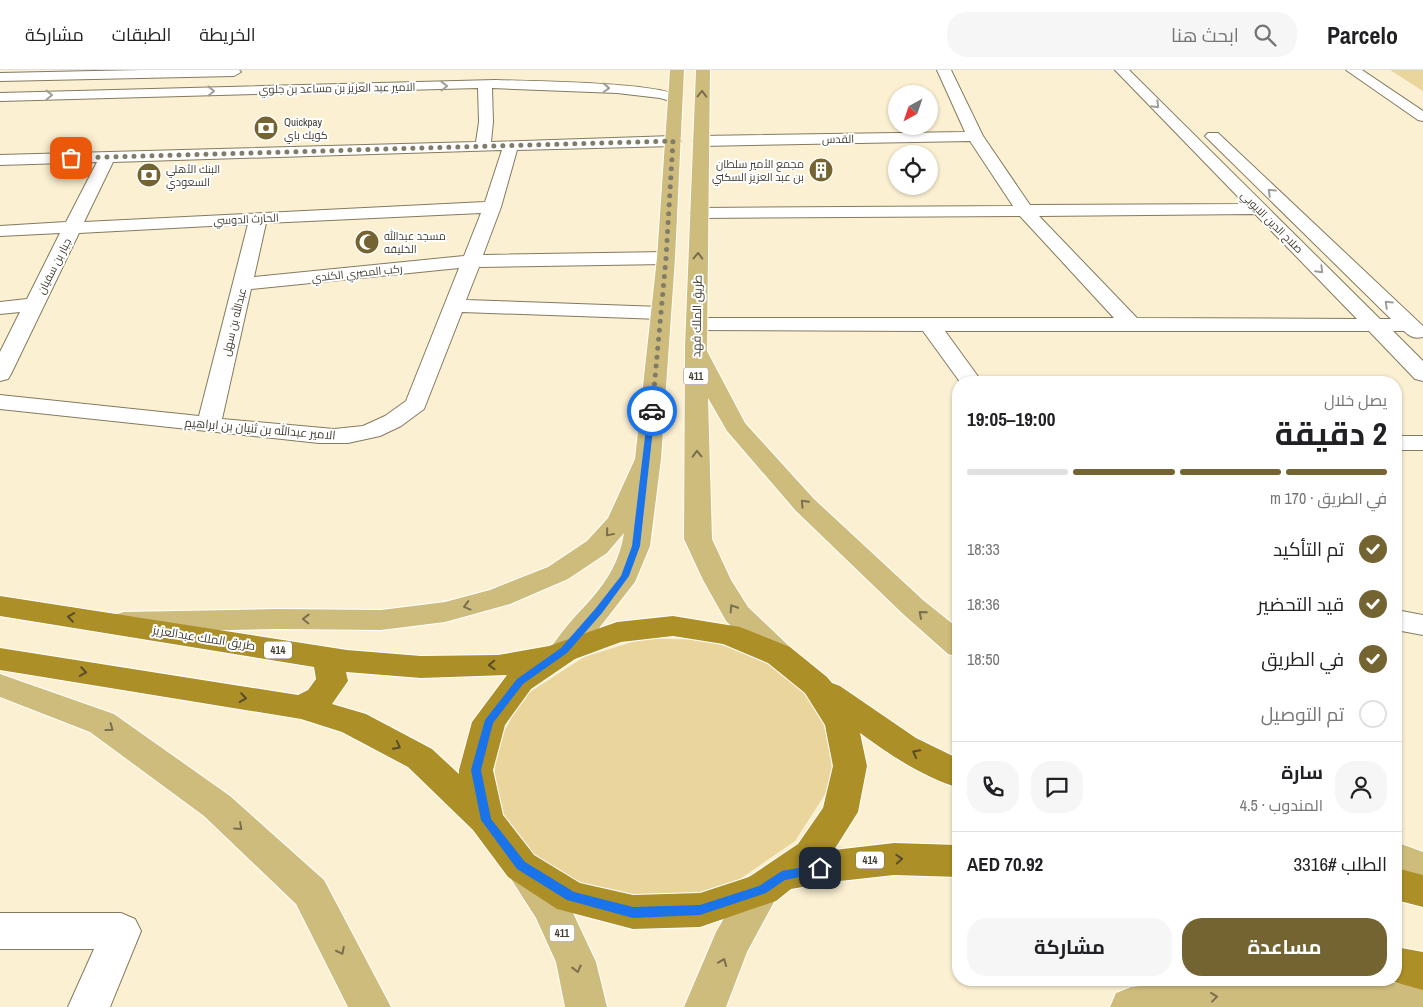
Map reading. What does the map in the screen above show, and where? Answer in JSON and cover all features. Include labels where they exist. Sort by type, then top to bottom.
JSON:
[{"type":"highway","name":"طريق الملك عبدالعزيز","points":[[0,606],[328,658],[422,667],[498,666],[561,653]]},
{"type":"highway","points":[[486,820],[476,770],[489,722],[520,681],[561,653],[617,632],[673,626],[729,634],[779,655],[904,747],[952,771]]},
{"type":"highway","points":[[301,707],[319,698],[332,681],[328,658]]},
{"type":"highway","points":[[0,659],[301,707],[354,723],[420,758],[486,820],[521,866],[571,897],[633,912],[700,910],[772,882],[811,855],[840,812],[850,766],[841,723],[816,684]]},
{"type":"highway","name":"414","points":[[772,882],[858,861],[932,857],[952,860]]},
{"type":"highway","points":[[1402,885],[1423,890]]},
{"type":"highway","points":[[1402,966],[1423,971]]},
{"type":"main road","points":[[561,653],[599,610],[625,576],[636,546],[648,459],[666,258],[677,70]]},
{"type":"main road","name":"طريق الملك فهد","points":[[702,70],[696,335],[698,539],[717,580],[738,614],[779,655]]},
{"type":"main road","points":[[696,335],[710,380],[735,426],[805,505],[913,607],[952,640]]},
{"type":"main road","points":[[102,622],[277,619],[381,620],[445,612],[500,597],[558,573],[597,548],[620,521],[648,459]]},
{"type":"main road","points":[[0,685],[102,722],[216,806],[310,892],[370,1007]]},
{"type":"main road","points":[[1402,860],[1423,869]]},
{"type":"main road","name":"411","points":[[521,866],[551,908],[576,962],[586,1007]]},
{"type":"main road","points":[[705,1007],[730,945],[772,882]]},
{"type":"main road","points":[[1131,1007],[1261,992],[1423,1005]]},
{"type":"street","points":[[944,70],[974,136],[1026,212],[1132,325]]},
{"type":"street","name":"صلاح الدين الايوبي","points":[[1122,70],[1423,374]]},
{"type":"street","points":[[1145,70],[1159,84]]},
{"type":"street","points":[[1353,70],[1423,117]]},
{"type":"street","points":[[4,77],[243,72]]},
{"type":"street","name":"الامير عبد العزيز بن مساعد بن جلوي","points":[[0,97],[485,85],[617,88],[662,94],[674,98]]},
{"type":"street","points":[[483,146],[486,122],[485,85]]},
{"type":"street","name":"صلاح الدين الايوبي","points":[[1202,125],[1416,332]]},
{"type":"street","name":"القدس","points":[[701,141],[974,136]]},
{"type":"street","points":[[0,160],[673,141]]},
{"type":"street","name":"الامير عبدالله بن ثنيان بن ابراهيم","points":[[0,402],[319,436],[346,436],[378,430],[399,419],[416,404],[492,207],[511,145]]},
{"type":"street","name":"جبار بن سفيان","points":[[0,374],[107,157]]},
{"type":"street","name":"الحارث الدوسي","points":[[0,231],[492,207]]},
{"type":"street","points":[[699,213],[1260,209]]},
{"type":"street","name":"عبدالله بن سهل","points":[[209,425],[258,218]]},
{"type":"street","name":"ركب المصري الكندي","points":[[243,284],[471,262],[666,258]]},
{"type":"street","points":[[0,308],[35,304]]},
{"type":"street","points":[[453,306],[661,314]]},
{"type":"street","points":[[696,335],[929,324],[1375,325],[1416,332]]},
{"type":"street","points":[[929,324],[967,376]]},
{"type":"street","points":[[1402,443],[1423,443]]},
{"type":"street","points":[[1402,621],[1423,625]]},
{"type":"street","points":[[0,931],[120,931],[89,1007]]},
{"type":"shaded area","points":[[1390,70],[1423,70],[1423,91]]},
{"type":"shaded area","points":[[645,638],[704,640],[758,656],[807,695],[829,730],[833,782],[795,841],[740,879],[704,894],[642,897],[579,885],[527,859],[500,822],[494,782],[497,744],[524,696],[584,657]]},
{"type":"way so far","points":[[71,158],[673,141],[666,258],[652,411]]},
{"type":"place","name":"Quickpay كويك باي","points":[[266,128]]},
{"type":"place","name":"مجمع الأمير سلطان بن عبد العزيز السكني","points":[[821,170]]},
{"type":"place","name":"البنك الأهلي السعودي","points":[[149,175]]},
{"type":"place","name":"مسجد عبدالله الخليفه","points":[[367,242]]},
{"type":"route","points":[[652,411],[648,459],[636,546],[625,576],[599,610],[564,650],[520,681],[489,722],[476,770],[486,820],[521,866],[571,897],[633,912],[700,910],[762,890],[782,876],[820,868]]}]
